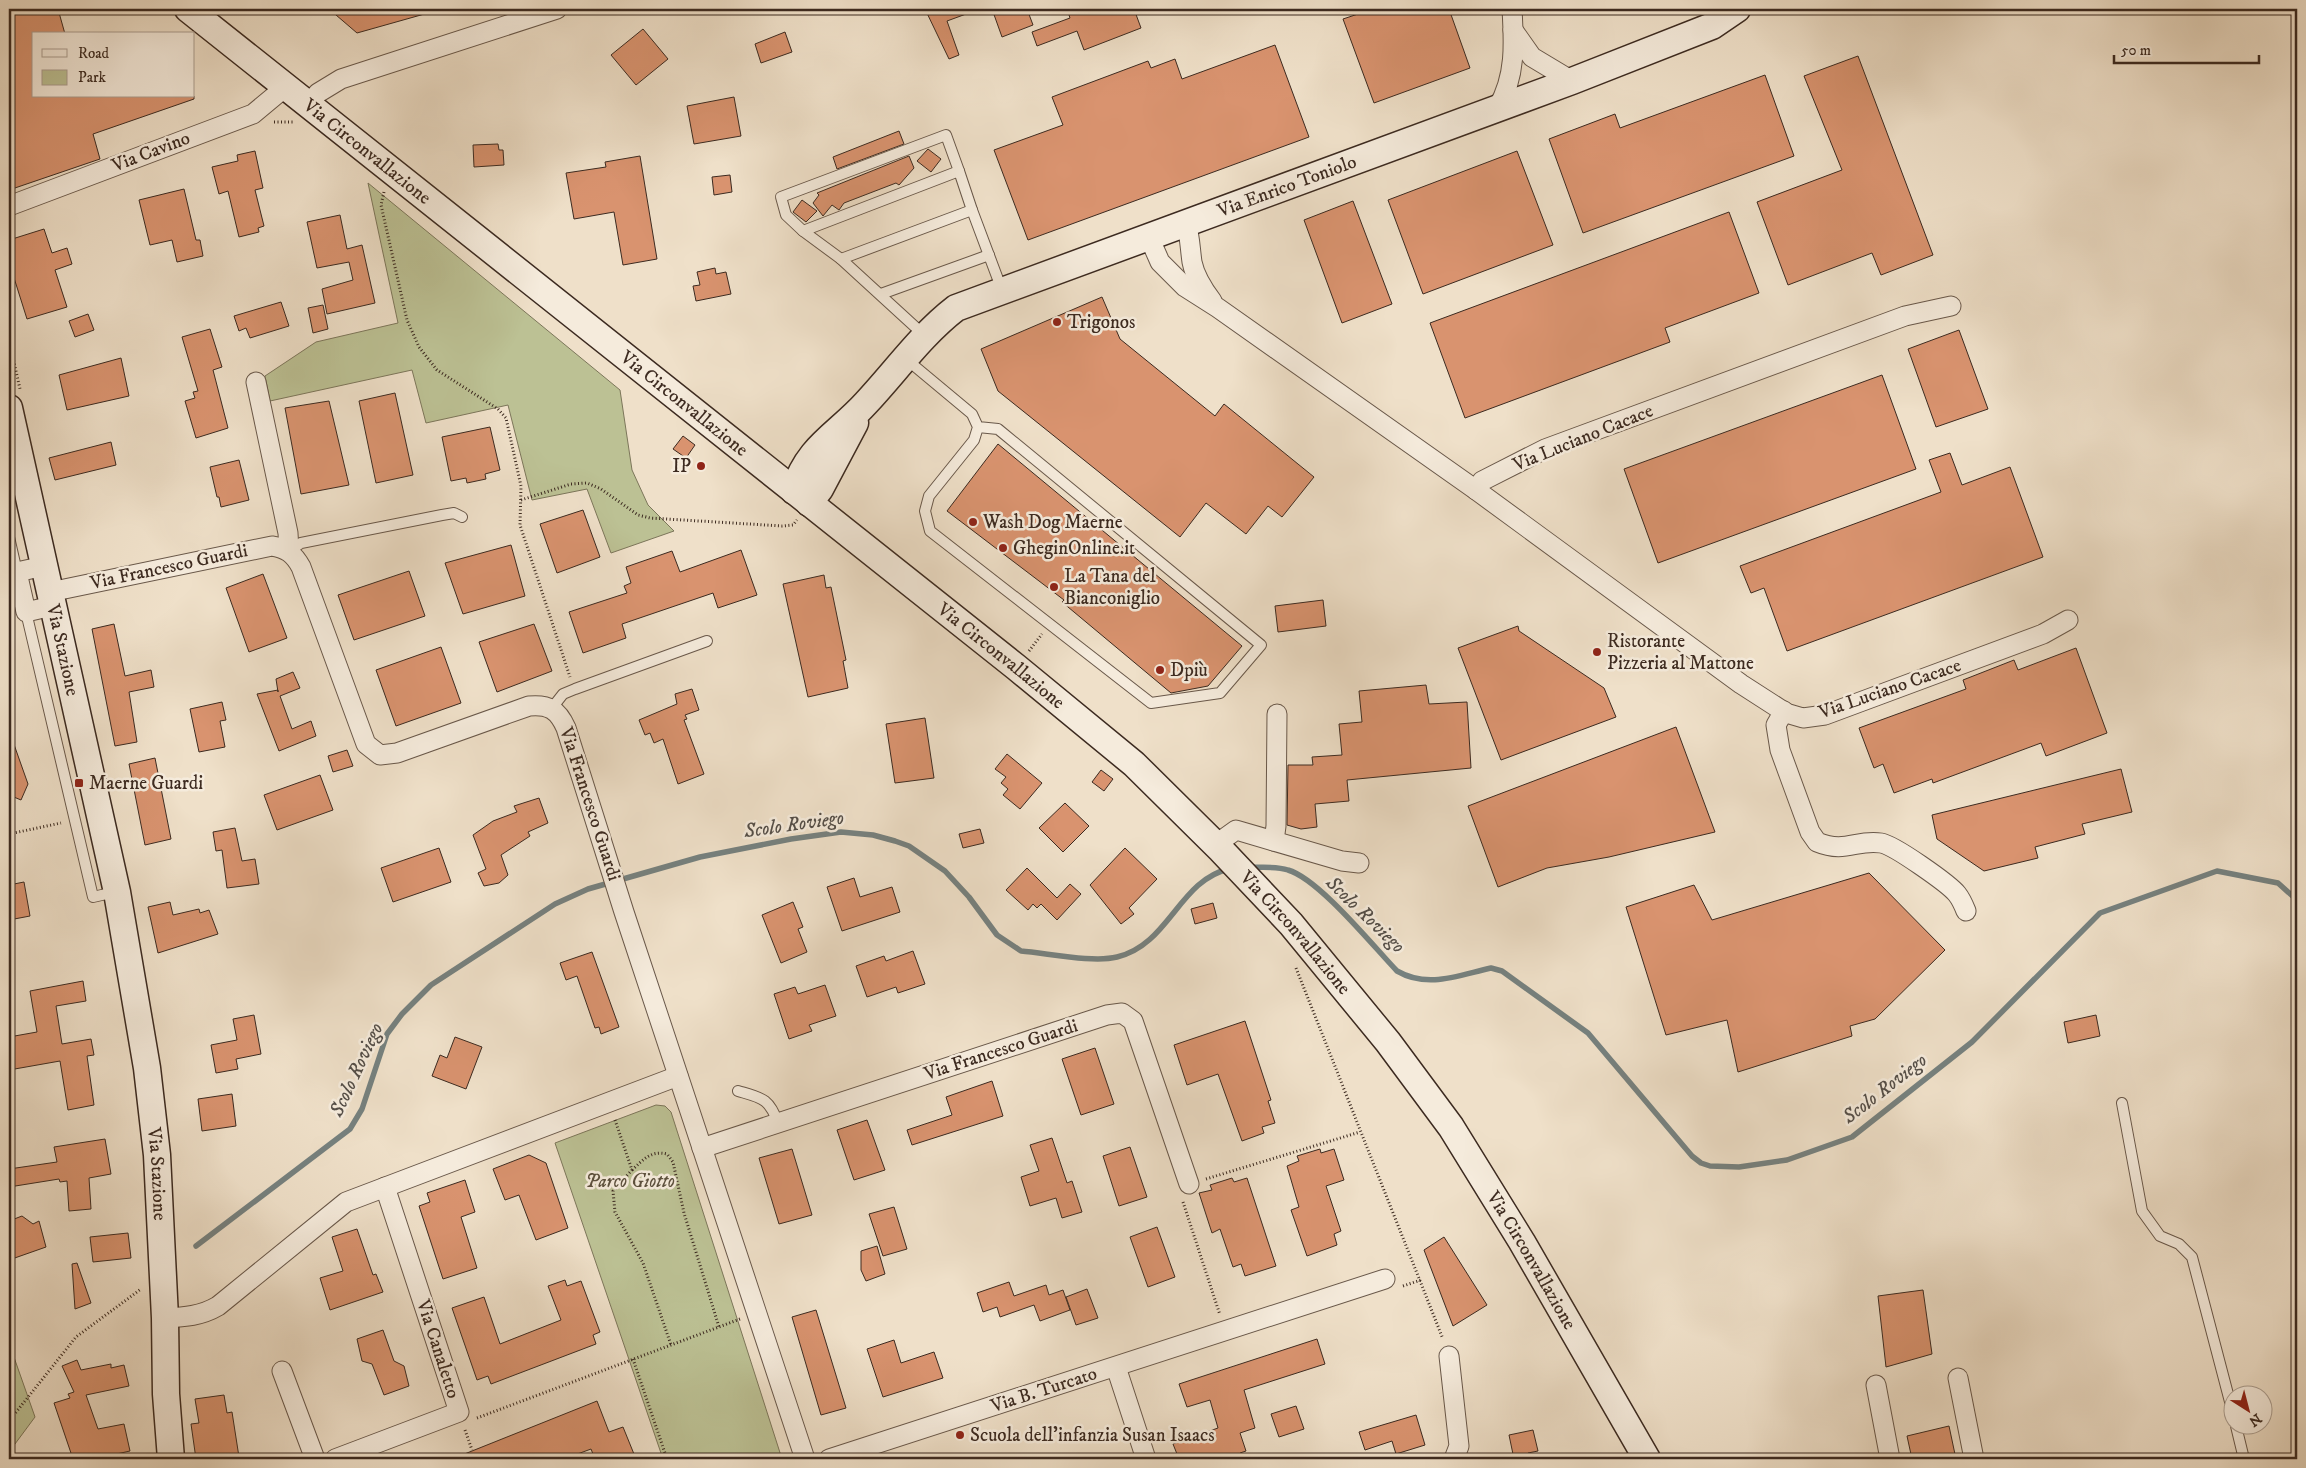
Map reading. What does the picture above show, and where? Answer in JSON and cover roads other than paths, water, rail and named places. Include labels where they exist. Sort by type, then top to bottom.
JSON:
[{"type":"street","name":"Via Circonvallazione","points":[[188,9],[284,86],[305,115],[760,464],[798,502],[1016,667],[1134,764],[1257,887],[1291,924],[1388,1042],[1450,1127],[1522,1242],[1647,1459]]},
{"type":"street","points":[[305,115],[318,93],[341,79],[557,9]]},
{"type":"street","points":[[1498,107],[1507,92],[1513,67],[1512,9]]},
{"type":"street","name":"Via Enrico Toniolo","points":[[798,502],[800,473],[819,446],[865,405],[924,335],[956,308],[1572,80],[1712,26],[1737,9]]},
{"type":"street","points":[[1513,30],[1532,57],[1572,80]]},
{"type":"street","name":"Via Cavino","points":[[9,206],[253,114],[284,86]]},
{"type":"street","name":"Via Luciano Cacace","points":[[1186,223],[1191,237],[1192,263],[1198,278],[1218,308]]},
{"type":"street","name":"Via Luciano Cacace","points":[[1149,237],[1160,262],[1184,287],[1218,308],[1476,490],[1741,684],[1784,711],[1803,718],[1825,716],[2043,634],[2068,620]]},
{"type":"street","name":"Via Luciano Cacace","points":[[1476,490],[1482,481],[1545,449],[1906,316],[1950,306]]},
{"type":"street","name":"Via Francesco Guardi","points":[[256,382],[288,533],[289,551]]},
{"type":"street","name":"Via Enrico Toniolo","points":[[798,502],[820,489],[865,405]]},
{"type":"street","name":"Via Stazione","points":[[9,408],[117,892],[147,1068],[157,1155],[165,1318],[166,1402],[171,1459]]},
{"type":"street","name":"Via Enrico Toniolo","points":[[760,464],[785,458],[819,446]]},
{"type":"street","name":"Via Francesco Guardi","points":[[26,612],[51,599],[272,546],[289,551],[297,560],[304,574],[366,744],[380,755],[397,753],[529,706],[538,705],[552,708],[558,712],[566,728],[624,912],[805,1459]]},
{"type":"street","points":[[26,612],[15,584],[44,566]]},
{"type":"street","points":[[1784,711],[1776,725],[1780,750],[1810,832],[1817,842],[1839,848],[1882,843],[1895,848],[1956,893],[1966,911]]},
{"type":"street","points":[[1274,841],[1276,826],[1277,714]]},
{"type":"street","points":[[1218,848],[1236,830],[1342,861],[1359,863]]},
{"type":"street","name":"Via Francesco Guardi","points":[[702,1148],[1098,1018],[1122,1013],[1133,1021],[1188,1184]]},
{"type":"street","points":[[165,1318],[191,1317],[205,1313],[218,1306],[346,1202],[678,1076]]},
{"type":"street","name":"Via Canaletto","points":[[335,1459],[459,1412],[385,1187]]},
{"type":"street","name":"Via B. Turcato","points":[[829,1459],[1385,1279]]},
{"type":"street","points":[[1449,1356],[1459,1446],[1454,1459]]},
{"type":"street","name":"Via B. Turcato","points":[[1116,1367],[1146,1459]]},
{"type":"street","points":[[282,1371],[315,1459]]},
{"type":"street","points":[[1958,1378],[1974,1459]]},
{"type":"street","points":[[1876,1385],[1890,1459]]},
{"type":"lane","points":[[924,335],[841,259],[803,231],[786,215],[781,197],[946,135],[1002,290]]},
{"type":"lane","points":[[803,231],[959,171]]},
{"type":"lane","points":[[841,259],[972,210]]},
{"type":"lane","points":[[881,294],[989,255]]},
{"type":"lane","points":[[905,359],[972,414],[978,427],[974,440],[929,496],[924,511],[930,531],[1049,626],[1151,703],[1220,693],[1261,644],[998,429],[978,427]]},
{"type":"lane","points":[[289,551],[301,543],[442,515],[454,514],[462,517]]},
{"type":"lane","points":[[9,537],[15,584]]},
{"type":"lane","name":"Via Stazione","points":[[26,612],[93,897],[117,892]]},
{"type":"lane","points":[[552,708],[563,694],[574,689],[707,641]]},
{"type":"lane","points":[[738,1092],[760,1098],[772,1107],[778,1123]]},
{"type":"lane","points":[[2122,1103],[2142,1211],[2160,1236],[2179,1244],[2192,1257],[2226,1386]]},
{"type":"lane","points":[[2238,1436],[2244,1459]]},
{"type":"waterway","name":"Scolo Roviego","points":[[196,1246],[350,1129],[362,1109],[387,1034],[402,1014],[431,985],[555,904],[588,889],[700,857],[791,839],[841,832],[873,835],[909,846],[945,871],[969,897],[997,935],[1021,951],[1107,959],[1135,950],[1149,940],[1198,886],[1212,875],[1229,869]]},
{"type":"waterway","name":"Scolo Roviego","points":[[1250,867],[1283,869],[1301,876],[1330,899],[1397,971],[1409,976],[1432,980],[1455,977],[1491,968],[1502,971],[1588,1033],[1692,1156],[1701,1163],[1710,1166],[1739,1167],[1787,1160],[1852,1137],[1972,1042],[2100,913],[2217,871],[2278,883],[2297,900]]},
{"type":"place","name":"Trigonos","points":[[1057,322]]},
{"type":"place","name":"IP","points":[[701,466]]},
{"type":"place","name":"Wash Dog Maerne","points":[[973,522]]},
{"type":"place","name":"GheginOnline.it","points":[[1003,548]]},
{"type":"place","name":"La Tana del Bianconiglio","points":[[1054,587]]},
{"type":"place","name":"Ristorante Pizzeria al Mattone","points":[[1597,652]]},
{"type":"place","name":"Dpiù","points":[[1160,670]]},
{"type":"place","name":"Maerne Guardi","points":[[79,783]]},
{"type":"place","name":"Scuola dell'infanzia Susan Isaacs","points":[[960,1435]]},
{"type":"park label","name":"Parco Giotto","points":[[630,1181]]}]
